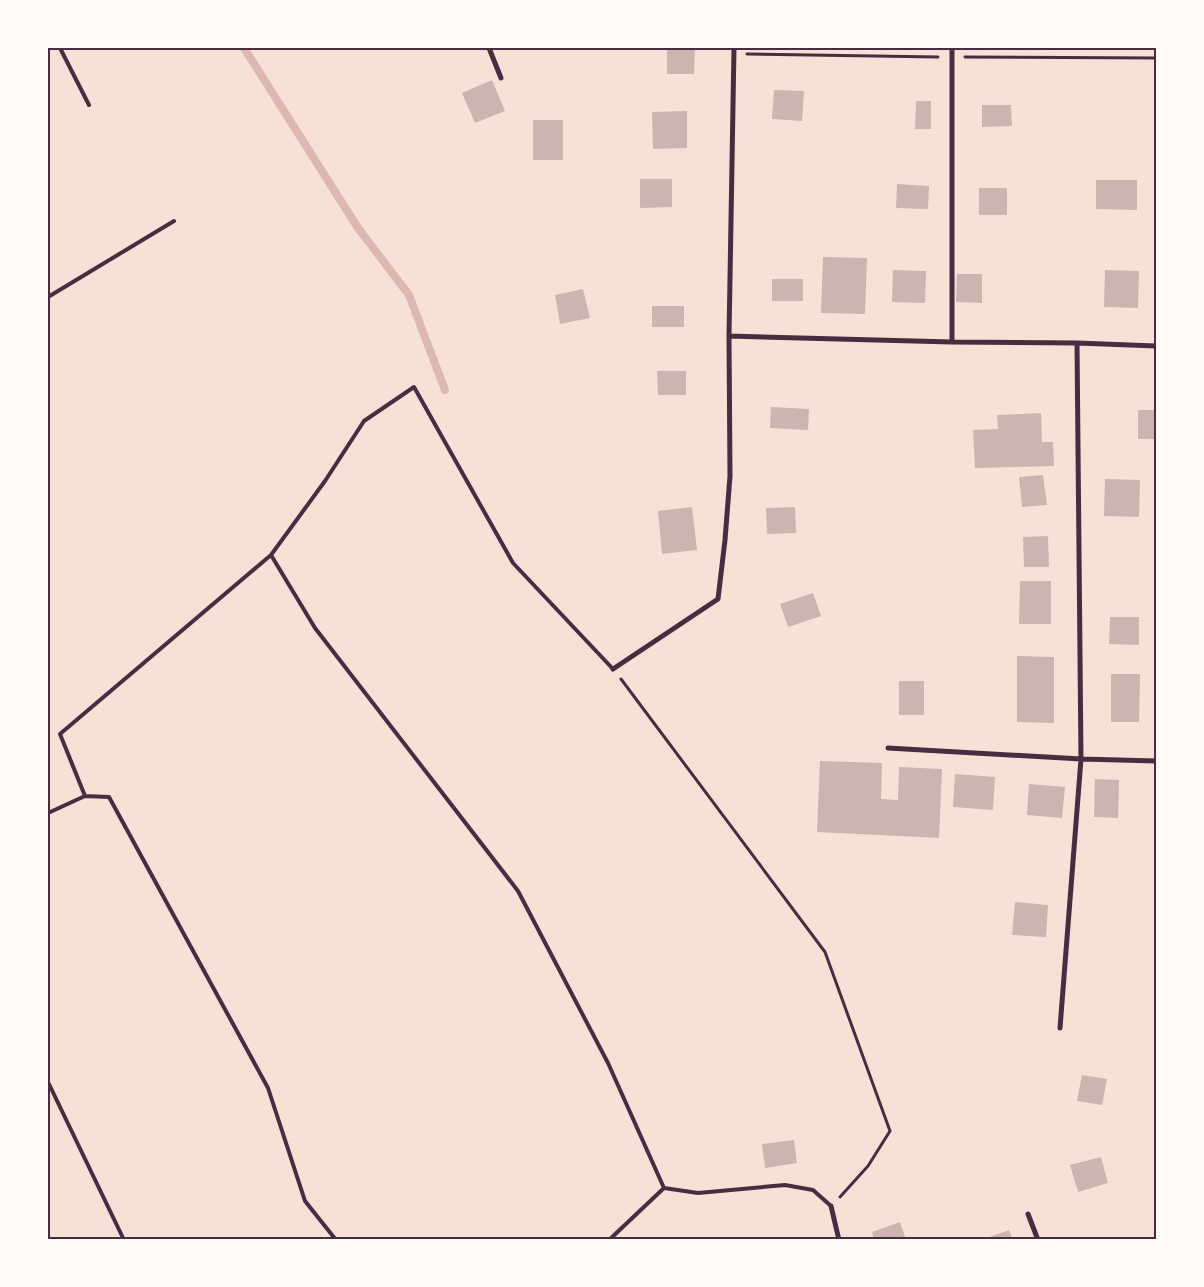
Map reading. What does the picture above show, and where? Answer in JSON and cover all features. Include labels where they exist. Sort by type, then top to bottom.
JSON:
[{"type":"street","points":[[489,48],[502,78]]},
{"type":"street","points":[[613,669],[718,599],[726,540],[730,476],[729,336],[734,48]]},
{"type":"street","points":[[952,48],[952,342]]},
{"type":"street","points":[[729,336],[1156,346]]},
{"type":"street","points":[[1060,1028],[1081,759],[1077,343]]},
{"type":"street","points":[[888,748],[1081,759],[1156,761]]},
{"type":"street","points":[[831,1206],[839,1240]]},
{"type":"street","points":[[1028,1214],[1038,1240]]},
{"type":"lane","points":[[60,48],[89,105]]},
{"type":"lane","points":[[48,297],[174,221]]},
{"type":"lane","points":[[84,796],[60,734],[271,555],[325,480],[364,421],[414,387],[513,562],[613,669]]},
{"type":"lane","points":[[271,555],[316,628],[518,891],[608,1063],[664,1188]]},
{"type":"lane","points":[[48,813],[84,796],[109,797],[268,1088],[305,1201],[336,1240]]},
{"type":"lane","points":[[48,1082],[124,1240]]},
{"type":"lane","points":[[664,1188],[698,1193],[785,1184],[813,1190],[831,1206]]},
{"type":"lane","points":[[609,1240],[664,1188]]},
{"type":"path","points":[[613,669],[825,952],[890,1131],[868,1166],[831,1206]]},
{"type":"building","points":[[667,48],[695,48],[694,74],[667,74]]},
{"type":"building","points":[[492,80],[505,111],[475,123],[462,93]]},
{"type":"building","points":[[774,90],[804,91],[802,121],[772,119]]},
{"type":"building","points":[[916,101],[931,101],[931,129],[915,129]]},
{"type":"building","points":[[982,105],[1011,105],[1012,126],[982,127]]},
{"type":"building","points":[[687,111],[687,148],[653,149],[652,112]]},
{"type":"building","points":[[533,120],[563,120],[563,160],[533,160]]},
{"type":"building","points":[[640,179],[672,179],[672,207],[640,208]]},
{"type":"building","points":[[1096,180],[1137,180],[1137,210],[1096,209]]},
{"type":"building","points":[[897,184],[929,186],[928,209],[896,208]]},
{"type":"building","points":[[979,188],[1007,188],[1007,215],[979,215]]},
{"type":"building","points":[[823,257],[867,258],[865,314],[821,313]]},
{"type":"building","points":[[893,270],[926,271],[925,303],[892,302]]},
{"type":"building","points":[[1105,270],[1139,271],[1138,308],[1104,307]]},
{"type":"building","points":[[957,274],[982,274],[982,303],[956,302]]},
{"type":"building","points":[[772,279],[803,279],[803,301],[772,301]]},
{"type":"building","points":[[583,289],[590,318],[560,324],[555,295]]},
{"type":"building","points":[[652,306],[684,306],[684,327],[652,327]]},
{"type":"building","points":[[657,371],[686,371],[686,395],[658,395]]},
{"type":"building","points":[[771,407],[809,409],[808,430],[770,428]]},
{"type":"building","points":[[1138,410],[1156,410],[1156,439],[1138,439]]},
{"type":"building","points":[[1041,413],[1042,442],[1053,442],[1054,466],[975,468],[973,430],[998,429],[997,415]]},
{"type":"building","points":[[1043,475],[1047,505],[1022,507],[1019,477]]},
{"type":"building","points":[[1105,479],[1140,480],[1139,517],[1104,516]]},
{"type":"building","points":[[692,507],[697,550],[662,554],[658,511]]},
{"type":"building","points":[[795,507],[796,533],[767,534],[766,508]]},
{"type":"building","points":[[1048,536],[1049,567],[1024,567],[1023,537]]},
{"type":"building","points":[[1020,581],[1051,581],[1051,624],[1019,624]]},
{"type":"building","points":[[813,593],[821,616],[788,627],[780,604]]},
{"type":"building","points":[[1110,617],[1139,617],[1139,645],[1109,644]]},
{"type":"building","points":[[1017,656],[1054,657],[1054,723],[1017,722]]},
{"type":"building","points":[[1111,674],[1140,674],[1139,722],[1111,722]]},
{"type":"building","points":[[899,681],[924,681],[924,715],[899,715]]},
{"type":"building","points":[[820,761],[882,763],[881,799],[898,800],[899,767],[942,769],[939,838],[817,832]]},
{"type":"building","points":[[955,774],[995,777],[993,810],[953,807]]},
{"type":"building","points":[[1095,779],[1119,780],[1118,818],[1094,817]]},
{"type":"building","points":[[1029,784],[1065,787],[1062,818],[1027,815]]},
{"type":"building","points":[[1015,902],[1048,905],[1046,937],[1012,935]]},
{"type":"building","points":[[1082,1075],[1107,1079],[1102,1105],[1077,1101]]},
{"type":"building","points":[[794,1140],[797,1163],[765,1168],[762,1144]]},
{"type":"building","points":[[1101,1157],[1108,1183],[1078,1192],[1070,1165]]},
{"type":"building","points":[[900,1222],[906,1240],[874,1240],[872,1232]]},
{"type":"building","points":[[1009,1230],[1013,1240],[984,1240],[984,1239]]},
{"type":"waterway","points":[[244,48],[358,228],[409,295],[445,390]]}]
